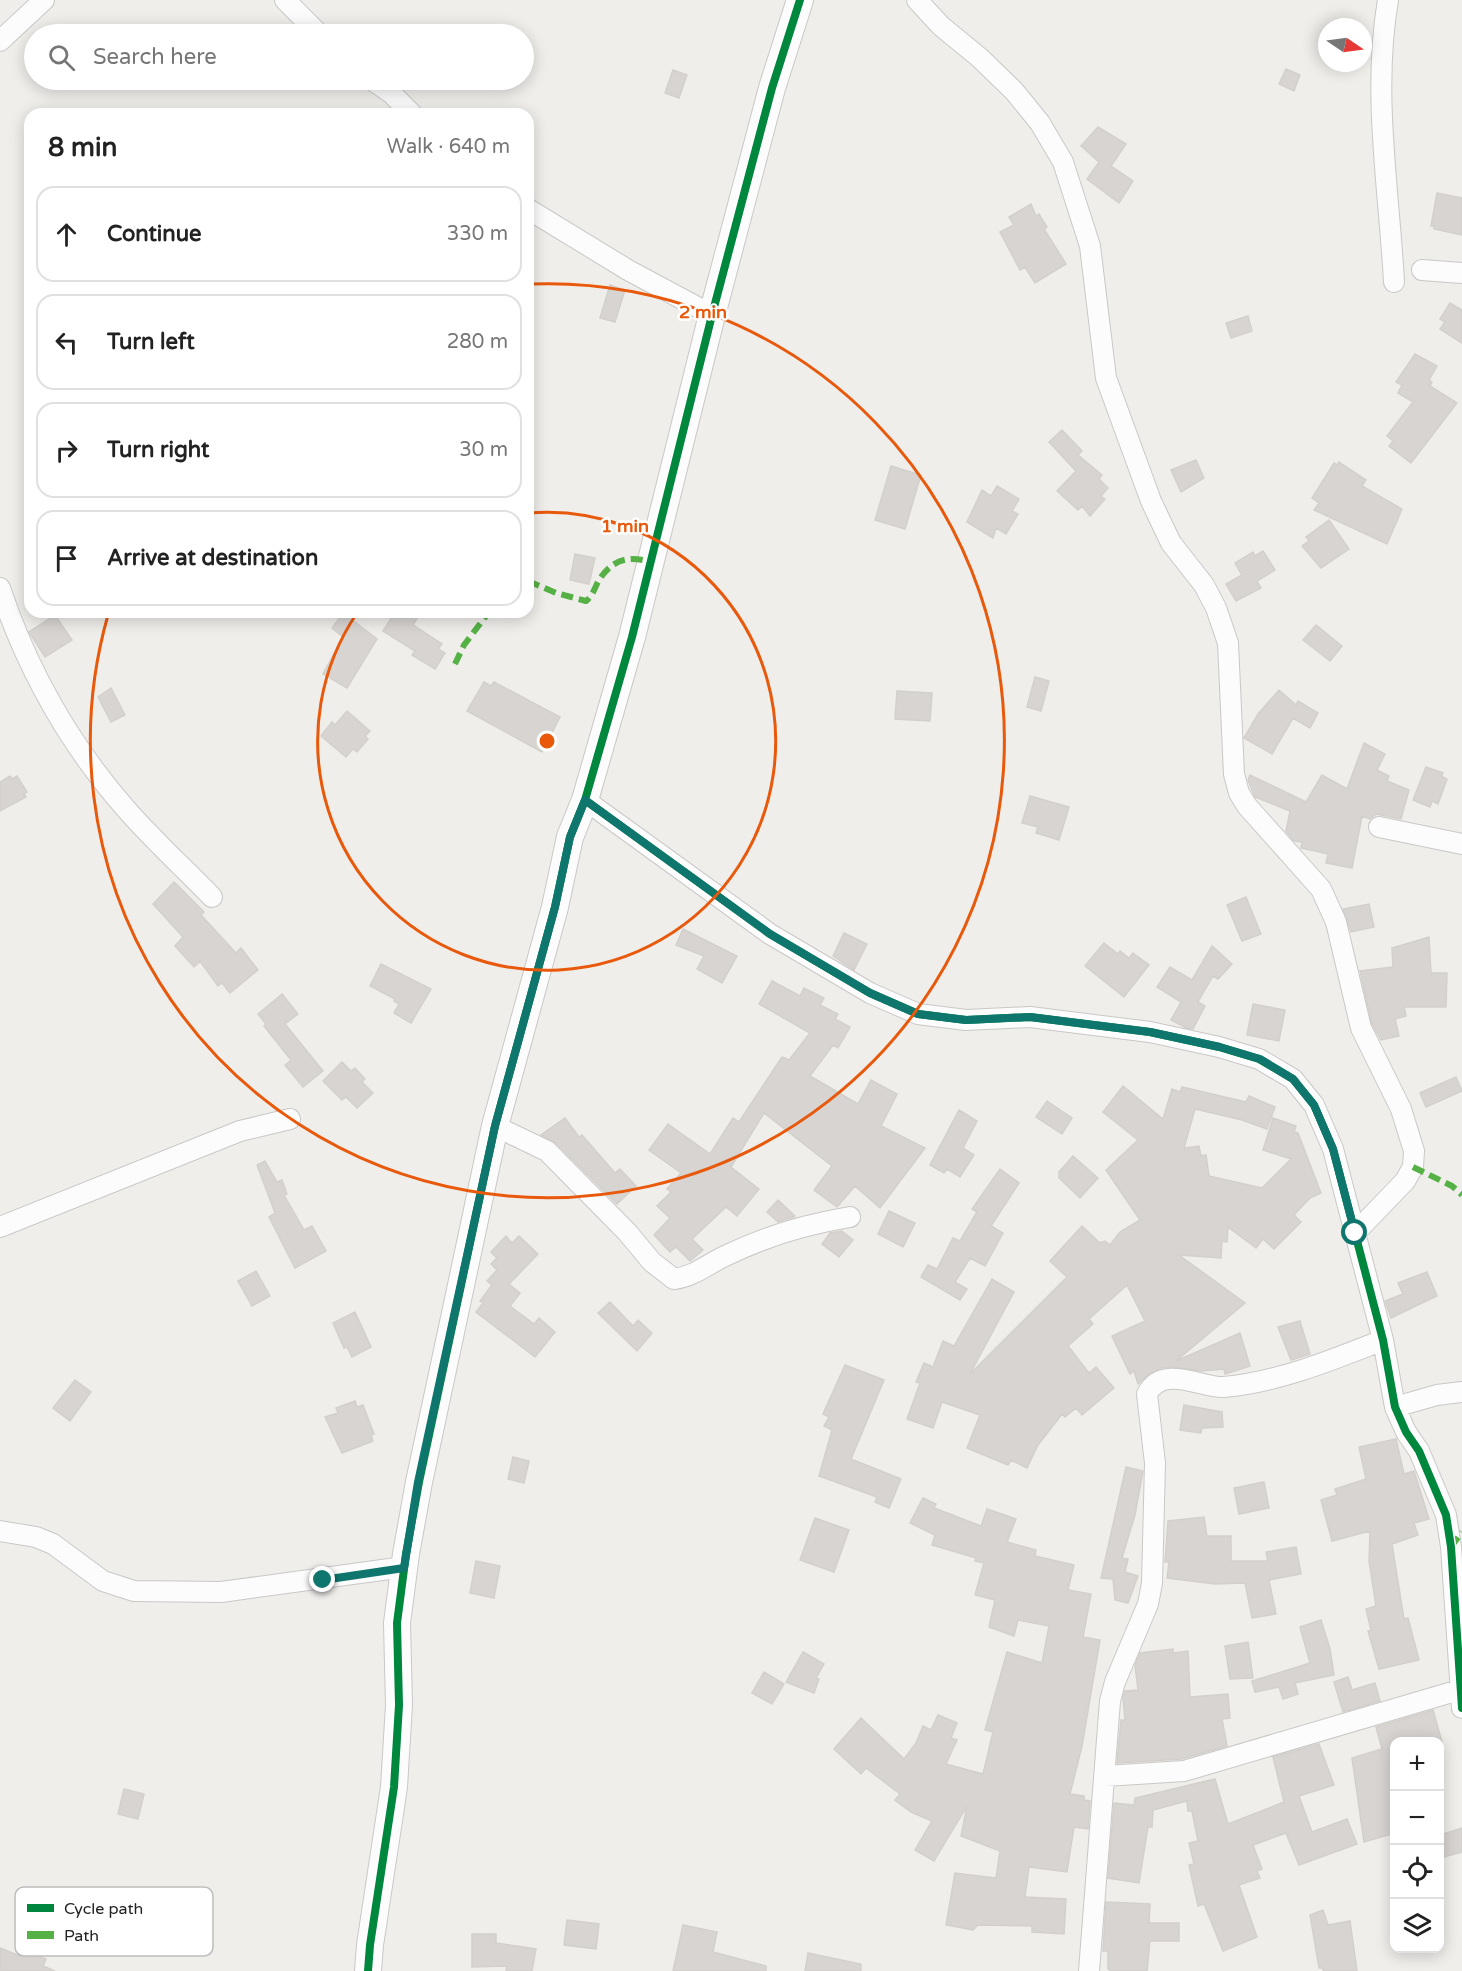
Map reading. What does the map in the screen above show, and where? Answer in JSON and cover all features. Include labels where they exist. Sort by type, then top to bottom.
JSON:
[{"type":"street","points":[[0,41],[44,0]]},
{"type":"street","points":[[285,0],[309,24]]},
{"type":"street","points":[[368,1971],[394,1787],[399,1705],[397,1623],[404,1568],[418,1482],[495,1126],[555,907],[570,837],[585,800],[632,638],[712,315],[772,88],[800,0]]},
{"type":"street","points":[[917,0],[941,26],[980,58],[1014,91],[1040,123],[1063,162],[1090,246],[1106,378],[1152,501],[1171,543],[1204,585],[1228,643],[1234,774],[1239,793],[1247,806],[1321,889],[1336,922],[1361,1028],[1401,1109],[1414,1151],[1413,1167],[1406,1181],[1355,1233]]},
{"type":"street","points":[[1388,0],[1382,38],[1381,87],[1394,282]]},
{"type":"street","points":[[387,90],[406,108]]},
{"type":"street","points":[[534,212],[628,270],[712,315]]},
{"type":"street","points":[[1422,270],[1462,273]]},
{"type":"street","points":[[0,588],[17,637],[48,700],[96,771],[125,808],[212,897]]},
{"type":"street","points":[[585,800],[770,934],[870,993],[918,1014],[966,1020],[1030,1017],[1150,1032],[1220,1047],[1260,1059],[1293,1079],[1314,1105],[1333,1149],[1383,1340],[1395,1407],[1406,1432],[1419,1451],[1446,1515],[1454,1584],[1461,1699],[1184,1771],[1105,1776]]},
{"type":"street","points":[[1379,827],[1462,844]]},
{"type":"street","points":[[0,1227],[240,1131],[290,1119]]},
{"type":"street","points":[[495,1126],[547,1151],[627,1232],[652,1262],[674,1279],[687,1278],[726,1256],[763,1240],[817,1222],[850,1217]]},
{"type":"street","points":[[1089,1971],[1113,1692],[1148,1604],[1152,1583],[1155,1463],[1147,1401],[1149,1389],[1156,1384],[1183,1378],[1218,1388],[1285,1375],[1383,1340]]},
{"type":"street","points":[[1395,1407],[1437,1395],[1462,1392]]},
{"type":"street","points":[[0,1531],[36,1537],[53,1544],[103,1581],[134,1591],[221,1592],[404,1568]]},
{"type":"building","points":[[1286,69],[1300,75],[1294,91],[1279,84]]},
{"type":"building","points":[[673,70],[687,75],[679,98],[665,93]]},
{"type":"building","points":[[1098,127],[1126,144],[1111,166],[1133,181],[1119,203],[1087,179],[1099,162],[1081,146]]},
{"type":"building","points":[[1437,193],[1462,198],[1462,235],[1434,229],[1434,226],[1431,226]]},
{"type":"building","points":[[1031,204],[1036,216],[1039,214],[1047,227],[1044,229],[1066,264],[1035,283],[1025,267],[1020,270],[1000,232],[1014,225],[1009,217]]},
{"type":"building","points":[[610,285],[625,290],[615,322],[600,318]]},
{"type":"building","points":[[1450,303],[1462,310],[1462,343],[1440,329],[1445,322],[1440,319]]},
{"type":"building","points":[[1248,316],[1252,331],[1231,338],[1226,323]]},
{"type":"building","points":[[1415,354],[1437,366],[1429,380],[1432,382],[1430,386],[1457,403],[1411,463],[1389,446],[1393,441],[1387,436],[1413,402],[1398,393],[1402,385],[1396,382]]},
{"type":"building","points":[[1062,430],[1082,451],[1078,455],[1102,475],[1099,479],[1108,488],[1101,496],[1105,499],[1090,516],[1082,506],[1078,510],[1057,491],[1076,471],[1049,442]]},
{"type":"building","points":[[1196,460],[1204,478],[1181,492],[1171,470]]},
{"type":"building","points":[[1339,462],[1366,480],[1362,486],[1402,509],[1387,544],[1314,510],[1319,503],[1312,498],[1334,463],[1337,465]]},
{"type":"building","points":[[891,466],[921,475],[905,529],[875,520]]},
{"type":"building","points":[[997,486],[1019,499],[1012,511],[1018,514],[1006,534],[996,528],[993,538],[967,522],[982,490],[991,496]]},
{"type":"building","points":[[1329,520],[1349,549],[1321,568],[1302,546],[1309,541],[1306,537]]},
{"type":"building","points":[[1263,551],[1275,570],[1257,581],[1261,588],[1236,601],[1226,584],[1242,575],[1235,563],[1253,552],[1255,556]]},
{"type":"building","points":[[575,554],[595,558],[589,584],[570,580]]},
{"type":"building","points":[[50,618],[57,618],[72,640],[45,657],[29,632]]},
{"type":"building","points":[[339,618],[350,618],[377,639],[347,688],[323,674],[343,637],[332,628]]},
{"type":"building","points":[[391,618],[417,618],[413,625],[442,644],[438,649],[445,653],[435,669],[412,655],[415,651],[383,631]]},
{"type":"building","points":[[1316,625],[1342,646],[1330,661],[1303,640]]},
{"type":"building","points":[[1035,677],[1049,681],[1041,711],[1027,707]]},
{"type":"building","points":[[484,682],[491,686],[494,682],[560,717],[542,752],[467,711]]},
{"type":"building","points":[[111,688],[125,715],[111,722],[98,697]]},
{"type":"building","points":[[1279,690],[1296,705],[1298,701],[1318,713],[1310,728],[1293,718],[1272,754],[1244,738],[1258,714]]},
{"type":"building","points":[[897,691],[932,693],[930,721],[895,719]]},
{"type":"building","points":[[347,711],[370,731],[365,736],[368,739],[357,752],[353,749],[346,757],[321,736],[332,722],[335,725]]},
{"type":"building","points":[[1364,743],[1385,754],[1377,770],[1389,776],[1387,781],[1409,790],[1401,819],[1376,814],[1370,819],[1362,816],[1352,868],[1326,863],[1328,854],[1301,848],[1302,842],[1294,841],[1286,831],[1290,811],[1255,797],[1248,780],[1250,775],[1306,802],[1322,775],[1347,789]]},
{"type":"building","points":[[1426,767],[1443,773],[1441,776],[1447,779],[1438,804],[1432,801],[1430,807],[1413,800]]},
{"type":"building","points":[[10,776],[12,779],[17,776],[27,792],[24,794],[26,797],[0,811],[0,782]]},
{"type":"building","points":[[1030,796],[1069,807],[1059,840],[1036,833],[1038,827],[1022,823]]},
{"type":"building","points":[[174,882],[204,912],[201,915],[236,953],[241,948],[258,970],[230,993],[222,983],[218,986],[200,961],[194,967],[175,946],[183,937],[153,904]]},
{"type":"building","points":[[1246,897],[1261,934],[1242,941],[1227,905]]},
{"type":"building","points":[[1369,904],[1374,927],[1351,932],[1343,909]]},
{"type":"building","points":[[683,929],[737,956],[722,983],[697,969],[704,956],[676,945]]},
{"type":"building","points":[[844,933],[867,944],[854,970],[833,956]]},
{"type":"building","points":[[1429,937],[1431,973],[1447,973],[1446,1007],[1404,1007],[1406,1016],[1395,1019],[1399,1036],[1381,1040],[1372,1024],[1360,971],[1393,967],[1392,948]]},
{"type":"building","points":[[1104,943],[1118,954],[1120,951],[1129,958],[1133,953],[1149,965],[1124,997],[1085,966]]},
{"type":"building","points":[[1212,946],[1232,964],[1218,979],[1213,976],[1198,1002],[1205,1006],[1193,1029],[1186,1028],[1171,1020],[1181,1002],[1157,987],[1170,967],[1192,980]]},
{"type":"building","points":[[381,964],[431,989],[411,1023],[394,1013],[399,1004],[394,1001],[395,999],[370,986]]},
{"type":"building","points":[[772,981],[800,996],[804,988],[824,998],[820,1005],[838,1014],[835,1019],[850,1027],[838,1048],[833,1045],[810,1076],[858,1104],[871,1080],[897,1094],[881,1126],[925,1148],[880,1208],[855,1186],[837,1207],[814,1190],[832,1166],[764,1113],[731,1167],[759,1189],[737,1216],[726,1207],[692,1239],[703,1250],[690,1261],[676,1247],[670,1252],[654,1235],[670,1218],[657,1206],[671,1192],[667,1189],[681,1173],[649,1150],[668,1124],[710,1154],[733,1118],[739,1122],[782,1057],[789,1060],[810,1033],[759,1004]]},
{"type":"building","points":[[282,994],[298,1014],[285,1024],[323,1071],[303,1087],[285,1065],[291,1060],[264,1026],[266,1024],[258,1014]]},
{"type":"building","points":[[1253,1004],[1285,1010],[1279,1041],[1247,1035]]},
{"type":"building","points":[[342,1062],[351,1071],[355,1068],[365,1079],[362,1082],[373,1093],[357,1108],[346,1097],[342,1100],[323,1081]]},
{"type":"building","points":[[1456,1077],[1462,1091],[1426,1107],[1420,1093]]},
{"type":"building","points":[[1123,1086],[1163,1119],[1172,1089],[1180,1092],[1182,1087],[1246,1102],[1249,1096],[1275,1107],[1267,1129],[1242,1120],[1195,1109],[1184,1148],[1199,1146],[1201,1156],[1206,1155],[1209,1176],[1262,1188],[1291,1159],[1263,1150],[1273,1118],[1296,1126],[1294,1132],[1298,1133],[1321,1193],[1310,1198],[1294,1215],[1301,1222],[1274,1249],[1263,1239],[1256,1248],[1228,1227],[1227,1242],[1222,1241],[1221,1258],[1179,1255],[1245,1303],[1176,1361],[1240,1333],[1250,1366],[1225,1374],[1224,1369],[1201,1371],[1174,1367],[1161,1368],[1138,1384],[1134,1371],[1130,1374],[1112,1336],[1145,1321],[1127,1285],[1089,1319],[1093,1324],[1068,1346],[1089,1373],[1096,1367],[1114,1388],[1082,1415],[1076,1408],[1065,1417],[1062,1414],[1038,1445],[1027,1468],[1011,1460],[1008,1465],[967,1448],[980,1415],[942,1402],[933,1428],[907,1419],[920,1383],[916,1382],[924,1363],[933,1367],[943,1341],[954,1346],[992,1279],[1014,1292],[970,1374],[1067,1277],[1050,1261],[1082,1226],[1100,1243],[1105,1241],[1110,1245],[1120,1232],[1140,1220],[1106,1170],[1138,1140],[1103,1112]]},
{"type":"building","points":[[1047,1101],[1072,1118],[1062,1134],[1036,1117]]},
{"type":"building","points":[[959,1110],[977,1121],[963,1148],[974,1155],[960,1177],[947,1169],[944,1173],[930,1165]]},
{"type":"building","points":[[565,1118],[579,1137],[582,1135],[615,1173],[620,1169],[636,1186],[617,1204],[556,1143],[541,1135]]},
{"type":"building","points":[[1073,1156],[1098,1178],[1080,1198],[1059,1178],[1059,1172]]},
{"type":"building","points":[[265,1161],[277,1182],[282,1180],[287,1194],[284,1195],[304,1230],[312,1226],[326,1251],[295,1268],[269,1217],[275,1213],[257,1165]]},
{"type":"building","points":[[1000,1169],[1019,1183],[991,1226],[1003,1233],[985,1266],[970,1258],[955,1282],[967,1289],[960,1300],[921,1277],[928,1265],[937,1269],[953,1238],[960,1241],[977,1212],[972,1209]]},
{"type":"building","points":[[778,1200],[794,1217],[778,1222],[767,1212]]},
{"type":"building","points":[[889,1211],[915,1223],[903,1247],[878,1234]]},
{"type":"building","points":[[842,1231],[853,1240],[839,1257],[822,1244],[830,1233]]},
{"type":"building","points":[[506,1236],[512,1243],[519,1236],[538,1254],[509,1284],[520,1293],[510,1306],[534,1324],[539,1318],[555,1332],[535,1357],[476,1312],[483,1303],[480,1301],[492,1285],[487,1281],[497,1270],[491,1264],[497,1258],[491,1252]]},
{"type":"building","points":[[256,1271],[270,1296],[252,1306],[238,1281]]},
{"type":"building","points":[[1427,1272],[1437,1296],[1391,1318],[1385,1301],[1403,1294],[1398,1283]]},
{"type":"building","points":[[610,1302],[633,1326],[638,1320],[652,1333],[637,1351],[598,1313]]},
{"type":"building","points":[[355,1312],[371,1347],[352,1357],[347,1347],[344,1348],[333,1323]]},
{"type":"building","points":[[1300,1321],[1310,1354],[1291,1360],[1278,1327]]},
{"type":"building","points":[[845,1365],[884,1380],[851,1459],[901,1479],[889,1508],[875,1502],[877,1497],[819,1476],[832,1430],[824,1426],[829,1417],[823,1414]]},
{"type":"building","points":[[75,1380],[91,1392],[70,1421],[53,1408]]},
{"type":"building","points":[[355,1401],[357,1407],[363,1405],[374,1434],[371,1435],[373,1441],[342,1453],[325,1417],[338,1413],[336,1408]]},
{"type":"building","points":[[1184,1405],[1222,1412],[1223,1427],[1202,1428],[1201,1433],[1180,1430]]},
{"type":"building","points":[[1396,1439],[1404,1474],[1414,1471],[1429,1519],[1414,1523],[1418,1535],[1392,1544],[1404,1619],[1408,1618],[1419,1660],[1379,1669],[1368,1631],[1371,1630],[1366,1609],[1376,1606],[1369,1561],[1370,1531],[1332,1541],[1321,1500],[1337,1495],[1335,1489],[1366,1479],[1359,1447]]},
{"type":"building","points":[[513,1457],[529,1461],[524,1483],[508,1479]]},
{"type":"building","points":[[1126,1467],[1143,1471],[1135,1515],[1122,1558],[1128,1559],[1125,1572],[1138,1576],[1128,1603],[1115,1600],[1113,1579],[1101,1578]]},
{"type":"building","points":[[1264,1482],[1269,1508],[1239,1514],[1234,1488]]},
{"type":"building","points":[[923,1498],[936,1504],[934,1508],[981,1526],[987,1509],[1016,1519],[1007,1542],[1036,1550],[1035,1556],[1074,1565],[1068,1590],[1091,1594],[1083,1637],[1100,1640],[1082,1746],[1070,1794],[1084,1796],[1084,1800],[1090,1801],[1088,1829],[1074,1827],[1067,1872],[1029,1867],[1025,1897],[1066,1899],[1064,1934],[1032,1932],[1032,1926],[978,1925],[973,1930],[946,1925],[955,1873],[996,1878],[1000,1851],[961,1836],[967,1806],[934,1861],[915,1850],[932,1821],[911,1812],[895,1800],[900,1794],[866,1768],[861,1774],[834,1749],[861,1718],[904,1759],[916,1743],[923,1726],[931,1730],[938,1715],[957,1723],[951,1738],[957,1740],[946,1764],[983,1774],[993,1732],[985,1730],[1007,1652],[1042,1663],[1049,1626],[1018,1620],[1014,1636],[989,1627],[995,1600],[975,1595],[984,1563],[975,1561],[976,1558],[932,1545],[935,1535],[910,1523]]},
{"type":"building","points":[[1204,1517],[1207,1536],[1231,1536],[1231,1561],[1268,1561],[1266,1552],[1296,1547],[1301,1574],[1269,1580],[1276,1614],[1252,1618],[1245,1583],[1215,1584],[1167,1578],[1169,1562],[1165,1562],[1168,1521]]},
{"type":"building","points":[[815,1518],[849,1530],[834,1572],[800,1560]]},
{"type":"building","points":[[476,1561],[500,1566],[494,1598],[470,1593]]},
{"type":"building","points":[[1321,1620],[1330,1649],[1334,1675],[1295,1683],[1298,1694],[1283,1699],[1279,1687],[1255,1692],[1252,1681],[1310,1663],[1300,1627]]},
{"type":"building","points":[[1248,1642],[1253,1678],[1230,1679],[1225,1646]]},
{"type":"building","points":[[1173,1649],[1173,1653],[1188,1651],[1190,1697],[1228,1694],[1230,1718],[1222,1719],[1227,1746],[1182,1759],[1117,1763],[1121,1720],[1125,1720],[1123,1697],[1125,1691],[1138,1690],[1135,1665],[1140,1653]]},
{"type":"building","points":[[803,1652],[824,1664],[816,1678],[819,1679],[814,1693],[786,1682]]},
{"type":"building","points":[[764,1672],[784,1684],[772,1704],[752,1693]]},
{"type":"building","points":[[1348,1677],[1352,1690],[1375,1683],[1380,1701],[1343,1712],[1334,1682]]},
{"type":"building","points":[[1433,1710],[1441,1737],[1390,1737],[1390,1834],[1364,1842],[1352,1758],[1382,1749],[1376,1727]]},
{"type":"building","points":[[1319,1744],[1334,1785],[1299,1796],[1312,1832],[1347,1819],[1357,1844],[1299,1865],[1286,1833],[1253,1845],[1262,1869],[1257,1871],[1260,1878],[1239,1885],[1257,1937],[1223,1951],[1204,1904],[1198,1906],[1189,1865],[1194,1864],[1189,1843],[1198,1841],[1192,1811],[1188,1811],[1187,1801],[1153,1810],[1152,1827],[1148,1827],[1139,1883],[1108,1878],[1114,1803],[1134,1805],[1135,1798],[1215,1779],[1228,1824],[1284,1802],[1273,1757]]},
{"type":"building","points":[[124,1789],[144,1794],[138,1819],[118,1814]]},
{"type":"building","points":[[1462,1828],[1462,1852],[1444,1857],[1444,1834]]},
{"type":"building","points":[[1106,1902],[1150,1904],[1149,1923],[1179,1923],[1179,1941],[1150,1941],[1147,1971],[1111,1971],[1108,1969],[1108,1951],[1103,1951]]},
{"type":"building","points":[[1323,1910],[1328,1925],[1350,1921],[1357,1971],[1323,1971],[1323,1968],[1319,1968],[1310,1915]]},
{"type":"building","points":[[567,1920],[599,1924],[596,1949],[564,1945]]},
{"type":"building","points":[[683,1925],[717,1932],[713,1952],[766,1966],[766,1971],[673,1971]]},
{"type":"building","points":[[472,1934],[496,1934],[496,1943],[536,1949],[532,1971],[506,1971],[507,1966],[472,1967]]},
{"type":"building","points":[[0,1948],[15,1956],[38,1956],[46,1959],[43,1966],[55,1971],[0,1971]]},
{"type":"building","points":[[808,1953],[861,1964],[861,1971],[805,1971]]},
{"type":"marked path","points":[[534,584],[556,593],[586,601],[601,577],[617,562],[630,559],[651,562]]},
{"type":"marked path","points":[[455,664],[464,645],[484,618]]},
{"type":"marked path","points":[[1413,1167],[1452,1186],[1462,1195]]},
{"type":"marked path","points":[[1451,1547],[1462,1532]]},
{"type":"cycle path","points":[[368,1971],[394,1787],[399,1705],[397,1623],[406,1554],[419,1482],[495,1126],[555,907],[570,837],[585,800],[632,637],[712,315],[772,88],[800,0]]},
{"type":"cycle path","points":[[585,800],[770,934],[870,993],[918,1014],[966,1020],[1030,1017],[1150,1032],[1219,1047],[1259,1059],[1293,1079],[1314,1105],[1333,1149],[1383,1340],[1395,1407],[1406,1432],[1419,1451],[1446,1515],[1451,1547],[1462,1708]]},
{"type":"route","points":[[323,1580],[404,1568],[418,1482],[495,1126],[555,907],[570,837],[585,800],[770,934],[870,993],[918,1014],[966,1020],[1030,1017],[1063,1023],[1150,1032],[1220,1047],[1260,1059],[1293,1079],[1314,1105],[1333,1149],[1355,1233]]}]
